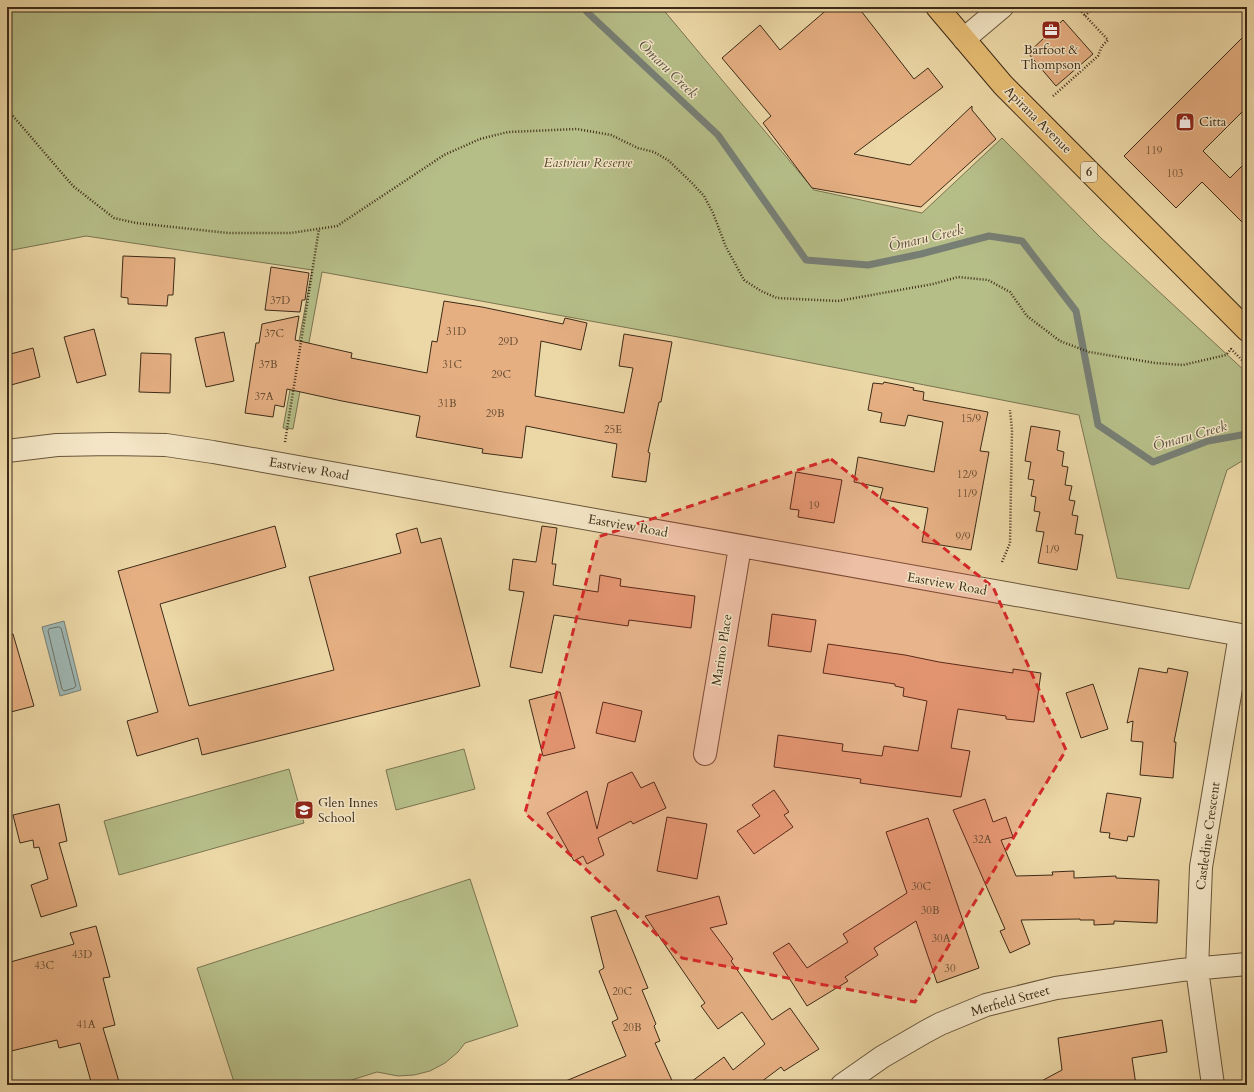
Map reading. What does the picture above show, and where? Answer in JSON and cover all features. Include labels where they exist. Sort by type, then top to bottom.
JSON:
[{"type":"main road","name":"Apirana Avenue","points":[[937,7],[1003,85],[1247,330]]},
{"type":"street","points":[[964,39],[1002,7]]},
{"type":"street","name":"Eastview Road","points":[[7,451],[58,445],[166,445],[282,464],[1244,636]]},
{"type":"street","name":"Marino Place","points":[[705,754],[740,547]]},
{"type":"street","name":"Castledine Crescent","points":[[1212,1085],[1197,969],[1201,867],[1244,636]]},
{"type":"street","name":"Merfield Street","points":[[842,1085],[882,1057],[918,1035],[940,1024],[986,1006],[1056,988],[1181,970],[1247,964]]},
{"type":"path","points":[[1053,96],[1098,56],[1102,46],[1108,40],[1078,7]]},
{"type":"path","points":[[1085,16],[1094,7]]},
{"type":"path","points":[[7,109],[74,186],[114,218],[136,223],[228,232],[291,233],[337,226],[444,155],[480,139],[508,132],[577,129],[611,135],[638,148],[654,152],[668,160],[704,196],[726,247],[744,280],[761,291],[776,298],[838,301],[933,284],[958,277],[988,280],[1010,292],[1027,316],[1060,341],[1089,352],[1155,363],[1184,365],[1226,355],[1231,349],[1247,365]]},
{"type":"path","points":[[284,447],[319,229]]},
{"type":"path","points":[[1002,562],[1010,544],[1012,430],[1010,410]]},
{"type":"highlighted area","points":[[831,459],[993,587],[1066,750],[915,1002],[682,958],[525,813],[598,537]]},
{"type":"green space","name":"Eastview Reserve","points":[[7,7],[661,7],[814,190],[922,213],[1002,138],[1101,238],[1247,373],[1247,458],[1227,470],[1189,589],[1117,578],[1079,415],[678,337],[322,272],[293,429],[283,428],[312,270],[86,236],[7,251]]},
{"type":"green space","points":[[464,749],[475,789],[396,810],[386,770]]},
{"type":"green space","points":[[289,769],[304,823],[119,875],[104,821]]},
{"type":"green space","points":[[470,879],[518,1026],[465,1043],[458,1052],[445,1063],[430,1071],[414,1075],[398,1076],[377,1072],[336,1085],[235,1085],[197,968]]},
{"type":"water","points":[[64,621],[81,690],[60,696],[42,627]]},
{"type":"building","points":[[830,7],[858,7],[914,79],[928,68],[943,87],[854,154],[910,165],[972,106],[972,110],[996,139],[921,207],[812,188],[763,123],[771,116],[722,58],[760,25],[780,50]]},
{"type":"building","points":[[1063,20],[1093,54],[1056,86],[1028,53]]},
{"type":"building","points":[[1247,33],[1247,107],[1203,151],[1230,178],[1247,161],[1247,227],[1202,182],[1176,208],[1124,156]]},
{"type":"building","points":[[123,256],[175,258],[173,295],[168,295],[167,306],[128,304],[128,298],[121,297]]},
{"type":"building","points":[[271,267],[309,273],[305,300],[302,300],[300,312],[265,310]]},
{"type":"building","points":[[444,301],[482,307],[563,324],[565,318],[587,323],[581,350],[541,341],[535,396],[624,413],[633,368],[619,366],[624,334],[672,342],[661,402],[659,402],[648,452],[650,453],[646,482],[612,477],[617,444],[526,426],[522,458],[482,453],[483,449],[416,437],[420,416],[287,389],[284,407],[275,405],[273,417],[245,413],[256,343],[259,343],[262,324],[299,316],[295,340],[352,353],[351,358],[427,373],[432,341],[437,342]]},
{"type":"building","points":[[94,329],[106,375],[77,383],[64,337]]},
{"type":"building","points":[[224,332],[234,381],[206,387],[195,338]]},
{"type":"building","points":[[33,348],[40,377],[11,385],[7,369],[7,355]]},
{"type":"building","points":[[141,353],[171,354],[170,393],[139,392]]},
{"type":"building","points":[[884,382],[914,388],[913,390],[924,392],[923,400],[988,412],[980,451],[989,452],[971,550],[922,542],[928,508],[880,499],[883,488],[854,482],[858,457],[934,472],[943,422],[908,415],[905,426],[880,422],[882,413],[868,410],[873,383],[883,384]]},
{"type":"building","points":[[1031,426],[1060,431],[1057,450],[1064,452],[1062,466],[1068,467],[1065,485],[1072,486],[1069,500],[1075,501],[1072,515],[1078,516],[1075,534],[1083,535],[1077,570],[1038,563],[1044,532],[1036,531],[1040,512],[1034,511],[1036,497],[1031,496],[1034,480],[1028,479],[1031,462],[1025,461]]},
{"type":"building","points":[[796,472],[842,480],[834,523],[798,517],[799,510],[790,509]]},
{"type":"building","points":[[275,526],[286,567],[160,604],[189,706],[334,670],[309,577],[401,553],[396,534],[417,528],[421,543],[441,538],[480,686],[202,755],[198,738],[137,756],[127,721],[158,712],[118,571]]},
{"type":"building","points":[[542,526],[557,528],[552,564],[556,564],[553,585],[598,592],[600,575],[621,579],[620,586],[695,596],[691,628],[629,620],[628,626],[554,615],[542,673],[510,667],[524,592],[509,590],[513,559],[536,562]]},
{"type":"building","points":[[772,614],[816,620],[811,652],[768,646]]},
{"type":"building","points":[[13,634],[34,706],[7,713],[7,635]]},
{"type":"building","points":[[828,644],[1013,673],[1013,669],[1041,673],[1034,722],[1006,719],[1006,716],[958,709],[951,748],[970,751],[961,797],[860,783],[861,779],[774,767],[778,735],[843,744],[842,751],[882,756],[884,746],[918,751],[927,701],[903,696],[904,688],[895,686],[895,684],[823,673]]},
{"type":"building","points":[[1139,668],[1167,673],[1168,668],[1188,672],[1174,742],[1176,742],[1173,778],[1140,775],[1143,742],[1131,741],[1133,721],[1127,723]]},
{"type":"building","points":[[1093,684],[1108,729],[1081,738],[1066,693]]},
{"type":"building","points":[[560,692],[575,748],[543,756],[529,700]]},
{"type":"building","points":[[603,702],[642,711],[635,742],[596,733]]},
{"type":"building","points":[[632,772],[641,788],[654,782],[666,808],[633,824],[631,821],[598,838],[604,855],[587,864],[583,856],[574,861],[547,813],[587,791],[597,829],[608,783]]},
{"type":"building","points":[[774,790],[789,812],[784,815],[793,827],[754,854],[737,831],[760,816],[752,805]]},
{"type":"building","points":[[1107,793],[1141,798],[1134,837],[1128,836],[1127,841],[1109,838],[1110,833],[1100,832]]},
{"type":"building","points":[[985,799],[993,822],[1006,817],[1013,837],[1001,840],[1016,876],[1053,875],[1052,872],[1074,871],[1074,878],[1116,876],[1116,878],[1159,880],[1157,923],[1114,921],[1114,924],[1094,925],[1094,920],[1080,919],[1021,920],[1030,944],[1010,953],[1000,931],[1005,929],[953,810]]},
{"type":"building","points":[[59,804],[67,841],[59,843],[77,906],[41,917],[31,885],[48,879],[39,847],[34,848],[33,840],[20,843],[13,815]]},
{"type":"building","points":[[667,817],[707,824],[697,879],[657,871]]},
{"type":"building","points":[[928,818],[979,968],[937,983],[916,921],[874,948],[878,955],[845,977],[848,981],[807,1006],[773,953],[789,943],[807,968],[848,942],[843,934],[907,893],[886,832]]},
{"type":"building","points":[[719,896],[727,924],[710,928],[733,959],[731,961],[772,1020],[790,1008],[819,1049],[784,1071],[781,1067],[757,1085],[687,1085],[724,1057],[733,1070],[765,1044],[742,1012],[718,1029],[701,1006],[705,1003],[645,916]]},
{"type":"building","points":[[616,910],[648,988],[642,990],[656,1024],[654,1026],[660,1041],[655,1043],[674,1085],[556,1085],[626,1056],[612,1022],[618,1019],[599,971],[604,968],[591,917]]},
{"type":"building","points":[[96,926],[110,977],[103,978],[115,1025],[103,1028],[120,1085],[92,1085],[80,1043],[59,1048],[57,1040],[7,1052],[7,963],[74,944],[70,933]]},
{"type":"building","points":[[1162,1020],[1167,1052],[1132,1058],[1136,1085],[1034,1085],[1062,1070],[1058,1038]]},
{"type":"waterway","name":"Ōmaru Creek","points":[[584,7],[587,12],[718,135],[806,260],[868,265],[921,254],[989,236],[1022,241],[1076,311],[1098,425],[1153,462],[1208,441],[1247,434]]},
{"type":"place","name":"Barfoot & Thompson","points":[[1051,30]]},
{"type":"place","name":"Citta","points":[[1185,122]]},
{"type":"place","name":"Glen Innes School","points":[[304,810]]}]
